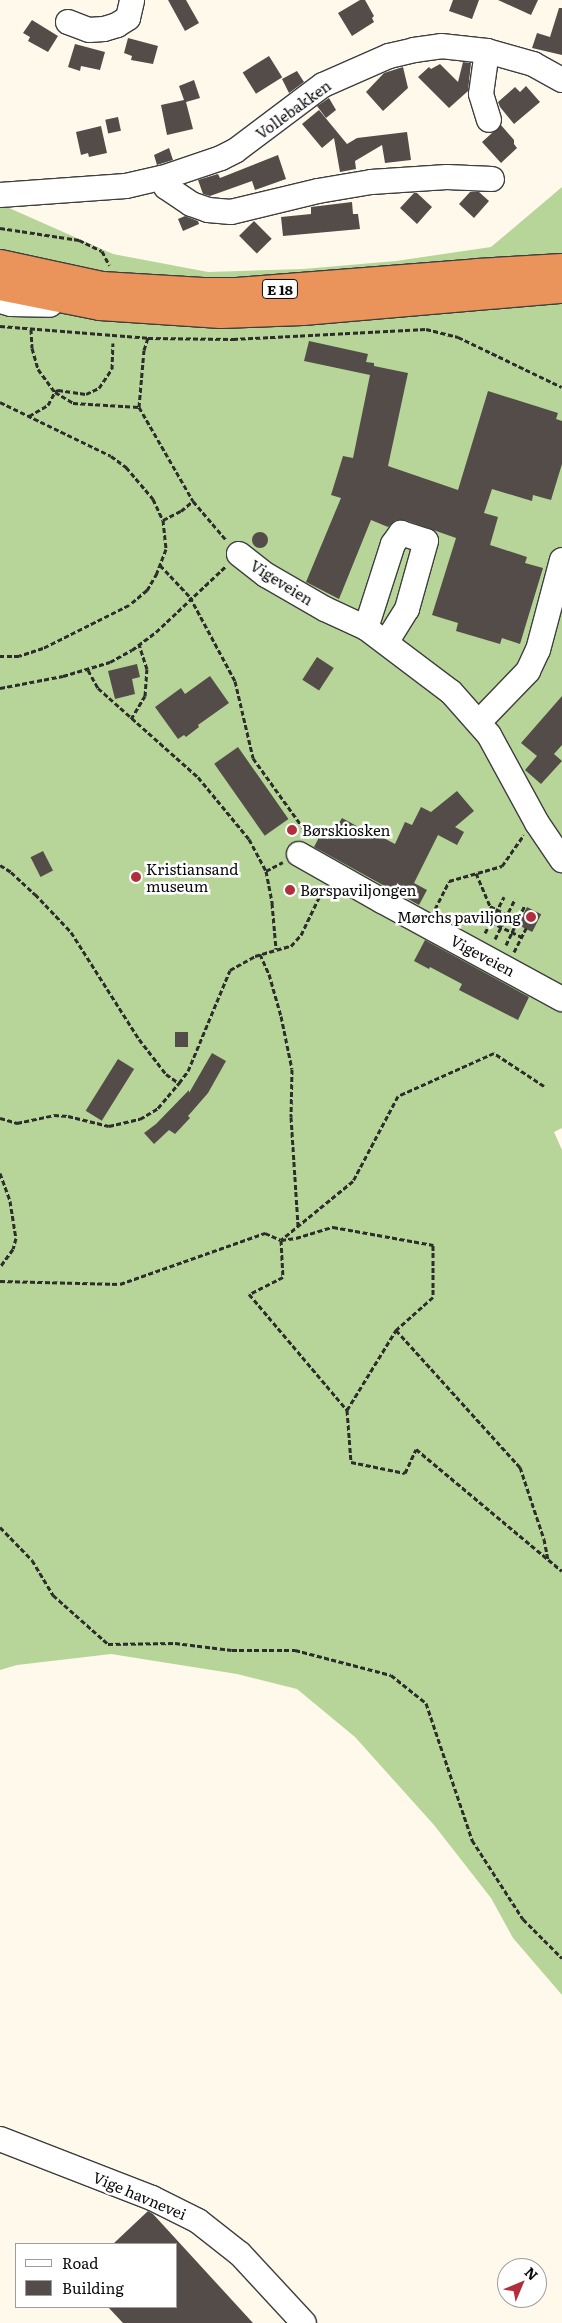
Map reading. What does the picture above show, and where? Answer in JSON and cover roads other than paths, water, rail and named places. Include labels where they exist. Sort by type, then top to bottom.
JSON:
[{"type":"highway","name":"E 18","points":[[0,264],[102,286],[203,292],[264,290],[562,268]]},
{"type":"highway","name":"E 18","points":[[0,286],[100,306],[221,314],[294,312],[562,289]]},
{"type":"street","points":[[68,22],[89,30],[104,29],[117,25],[128,18],[132,0]]},
{"type":"street","name":"Vollebakken","points":[[0,195],[100,189],[162,178],[221,158],[235,150],[323,85],[389,56],[414,50],[441,46],[487,51],[533,64],[562,80]]},
{"type":"street","points":[[487,51],[481,94],[489,120]]},
{"type":"street","points":[[162,178],[166,187],[191,204],[208,210],[231,212],[318,191],[371,182],[448,178],[492,179]]},
{"type":"street","points":[[0,300],[11,304],[100,306]]},
{"type":"street","points":[[366,628],[393,544],[401,533],[426,541],[407,609],[386,642]]},
{"type":"street","name":"Vigeveien","points":[[239,554],[266,575],[325,609],[366,628],[451,692],[479,722],[504,760],[537,823],[562,860]]},
{"type":"street","points":[[479,722],[528,671],[538,650],[562,560]]},
{"type":"street","name":"Vigeveien","points":[[299,854],[427,925],[506,956],[562,999]]},
{"type":"street","name":"Vige havnevei","points":[[0,2139],[152,2198],[198,2221],[240,2254],[304,2323]]},
{"type":"place","name":"Børskiosken","points":[[292,830]]},
{"type":"place","name":"Kristiansand museum","points":[[136,877]]},
{"type":"place","name":"Børspaviljongen","points":[[290,890]]},
{"type":"place","name":"Mørchs paviljong","points":[[531,917]]}]
